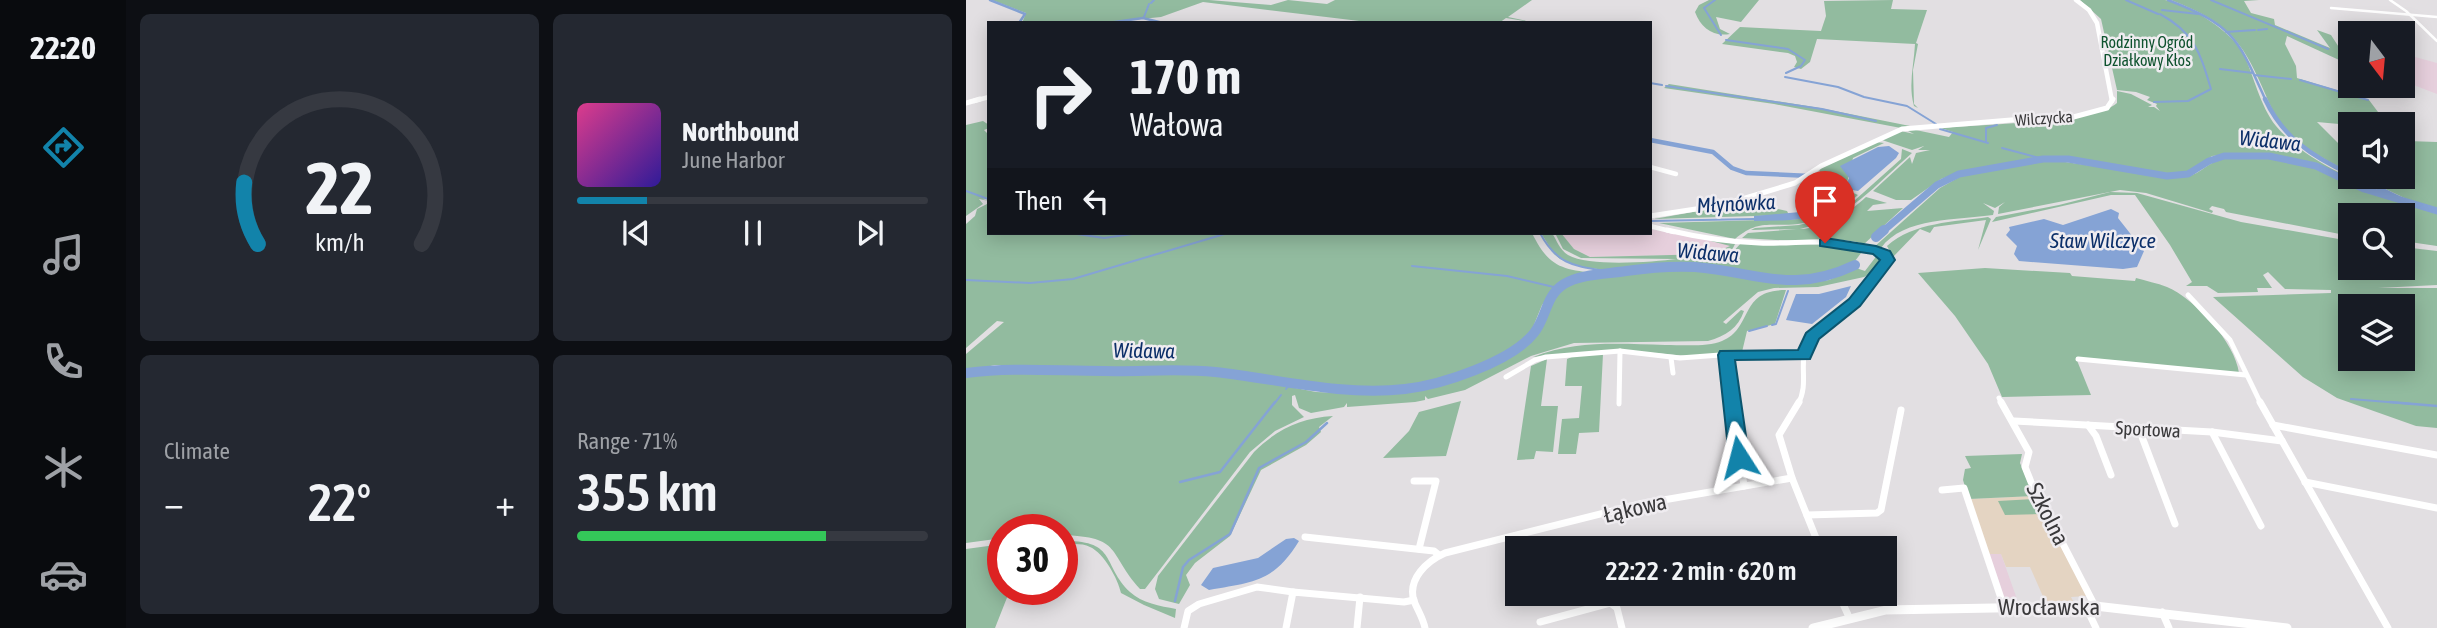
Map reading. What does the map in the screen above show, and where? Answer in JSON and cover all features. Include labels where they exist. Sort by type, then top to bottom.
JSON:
[{"type":"street","name":"Wilczycka","points":[[1652,217],[1733,202],[1809,175],[1896,131],[2023,119],[2060,119],[2110,106],[2113,100],[2112,92],[2097,23],[2089,10],[2076,0]]},
{"type":"street","points":[[2390,0],[2437,41]]},
{"type":"street","points":[[2331,8],[2437,18]]},
{"type":"street","points":[[966,103],[987,98]]},
{"type":"street","points":[[1652,168],[1676,174]]},
{"type":"street","points":[[1652,226],[1739,242],[1836,243],[1860,246],[1885,254],[1888,260],[1849,307],[1811,336],[1804,355],[1804,396],[1779,435],[1779,443],[1815,536]]},
{"type":"street","points":[[2188,295],[2230,340],[2273,425],[2388,628]]},
{"type":"street","points":[[1506,377],[1546,357],[1620,351],[1671,358],[1804,355]]},
{"type":"street","points":[[1619,404],[1620,351]]},
{"type":"street","points":[[1726,355],[1744,486]]},
{"type":"street","points":[[1671,358],[1672,373]]},
{"type":"street","points":[[2078,359],[2246,375]]},
{"type":"street","name":"Szkolna","points":[[1999,398],[2029,452],[2025,467],[2090,606],[2096,628]]},
{"type":"street","points":[[1807,515],[1877,513],[1881,510],[1902,410]]},
{"type":"street","name":"Sportowa","points":[[2014,421],[2212,432],[2282,441]]},
{"type":"street","points":[[2088,425],[2096,436],[2111,475]]},
{"type":"street","points":[[2273,425],[2437,454]]},
{"type":"street","points":[[2139,429],[2175,524]]},
{"type":"street","points":[[2212,432],[2261,526]]},
{"type":"street","name":"Łąkowa","points":[[1439,555],[1640,504],[1792,478]]},
{"type":"street","points":[[1414,481],[1436,481],[1419,549]]},
{"type":"street","points":[[2305,482],[2437,508]]},
{"type":"street","points":[[1942,490],[1964,488],[2004,607]]},
{"type":"street","points":[[1308,538],[1434,551],[1439,555],[1421,571],[1413,588],[1414,600],[1425,628]]},
{"type":"street","points":[[1184,628],[1188,611],[1199,604],[1257,587],[1404,602],[1414,600]]},
{"type":"street","points":[[1286,628],[1293,592]]},
{"type":"street","points":[[1357,628],[1360,597]]},
{"type":"street","points":[[1540,622],[1610,603],[1617,608],[1622,628]]},
{"type":"street","name":"Wrocławska","points":[[1813,628],[1885,610],[2090,606],[2287,628]]},
{"type":"street","points":[[2162,612],[2169,628]]},
{"type":"shaded area","points":[[2415,57],[2437,63],[2437,94],[2415,86]]},
{"type":"shaded area","points":[[1652,229],[1731,245],[1712,254],[1590,257],[1574,249],[1563,235],[1652,235]]},
{"type":"shaded area","points":[[2034,496],[2087,596],[2071,597],[2073,601],[2045,601],[2030,567],[2006,567],[2001,554],[1988,554],[1969,499]]},
{"type":"shaded area","points":[[1988,554],[2001,554],[2018,602],[2004,602]]},
{"type":"green space","points":[[992,0],[1209,0],[1271,5],[1288,0],[1327,4],[1335,0],[1532,0],[1508,17],[1527,21],[1506,18],[1502,21],[1360,21],[1203,2],[1161,17],[1121,21],[1023,21],[1026,13]]},
{"type":"green space","points":[[1709,0],[1759,0],[1741,22],[1716,17],[1720,29],[1730,34],[1724,35],[1708,30],[1695,12],[1699,5]]},
{"type":"green space","points":[[1893,0],[1891,9],[1927,10],[1916,43],[1913,70],[1914,104],[1918,108],[1914,106],[1911,90],[1915,44],[1817,39],[1810,62],[1801,69],[1794,67],[1797,62],[1795,56],[1788,53],[1722,44],[1740,27],[1821,31],[1826,16],[1824,1]]},
{"type":"green space","name":"Rodzinny Ogród Działkowy Kłos","points":[[2080,0],[2165,0],[2186,7],[2209,20],[2230,36],[2243,53],[2266,109],[2276,126],[2302,150],[2338,171],[2338,174],[2309,163],[2241,153],[2212,156],[2190,172],[2176,174],[2113,167],[2072,158],[2038,157],[1960,172],[1941,179],[1911,200],[1896,200],[1873,191],[1910,157],[1912,164],[1916,153],[1930,150],[1918,150],[1924,146],[1912,150],[1882,140],[1901,131],[1914,134],[1906,130],[1911,129],[1949,137],[1953,132],[1941,128],[2034,122],[2086,114],[2117,103],[2117,91],[2131,94],[2152,105],[2148,107],[2160,111],[2157,104],[2147,100],[2150,97],[2117,90],[2101,19]]},
{"type":"green space","points":[[2171,0],[2259,0],[2244,1],[2251,13],[2274,19],[2275,25],[2330,48],[2338,59],[2287,36],[2285,44],[2296,66],[2297,78],[2338,91],[2338,98],[2369,100],[2378,112],[2338,112],[2338,124],[2317,122],[2338,143],[2338,166],[2295,139],[2271,108],[2251,64],[2235,39],[2202,14]]},
{"type":"green space","points":[[2317,30],[2331,35],[2338,46],[2338,59]]},
{"type":"green space","points":[[1669,84],[1820,108],[1910,126],[1901,128],[1774,104],[1664,88]]},
{"type":"green space","points":[[983,121],[987,124],[987,129],[984,130],[987,133],[987,198],[983,199],[987,201],[979,199],[983,204],[966,216],[966,125]]},
{"type":"green space","points":[[2415,141],[2437,142],[2437,209],[2413,202],[2385,189],[2415,189]]},
{"type":"green space","points":[[1876,142],[1884,143],[1853,158],[1847,183],[1813,176],[1820,172],[1819,169]]},
{"type":"green space","points":[[1902,149],[1912,153],[1861,199],[1834,217],[1800,229],[1819,226],[1836,219],[1866,197],[1887,203],[1873,205],[1867,211],[1903,208],[1863,245],[1742,238],[1748,233],[1797,229],[1751,230],[1799,225],[1832,216],[1845,209],[1901,159]]},
{"type":"green space","points":[[2226,158],[2273,159],[2315,167],[2338,178],[2338,189],[2363,189],[2402,203],[2338,203],[2338,234],[2226,212],[2212,206],[2209,209],[2212,213],[2146,193],[2120,190],[1998,214],[1999,207],[2005,202],[1995,208],[1983,203],[1994,211],[1993,215],[1917,225],[1903,230],[1881,248],[1873,248],[1940,188],[1963,175],[2052,160],[2173,178],[2193,175]]},
{"type":"green space","points":[[1838,186],[1858,195],[1823,218],[1807,223],[1758,226],[1735,239],[1659,223],[1801,219],[1841,203],[1834,188]]},
{"type":"green space","points":[[2110,192],[2137,193],[2241,222],[2338,239],[2338,280],[2415,280],[2415,248],[2437,251],[2437,285],[2378,288],[2437,288],[2437,428],[2416,426],[2337,398],[2303,377],[2213,297],[2331,293],[2331,290],[2285,289],[2268,272],[2263,275],[2272,288],[2257,288],[2258,292],[2218,293],[2207,286],[2186,286],[2192,282],[2135,195],[2111,195],[1992,222],[1996,217]]},
{"type":"green space","points":[[987,204],[987,235],[1533,235],[1544,253],[1557,264],[1565,268],[1597,273],[1574,278],[1557,286],[1542,305],[1531,332],[1513,349],[1477,367],[1413,387],[1341,387],[1273,379],[1237,371],[995,365],[966,371],[966,354],[1004,322],[997,321],[966,348],[966,224],[975,216],[977,209]]},
{"type":"green space","points":[[1753,207],[1787,211],[1789,215],[1654,219],[1704,210],[1710,214]]},
{"type":"green space","points":[[2415,207],[2437,213],[2437,246],[2415,243]]},
{"type":"green space","points":[[1988,217],[1991,219],[1978,250],[1986,220],[1934,227],[1930,233],[1920,229],[1893,257],[1887,246],[1909,232],[1922,228]]},
{"type":"green space","points":[[1542,235],[1553,235],[1561,248],[1568,255],[1578,259],[1605,262],[1677,259],[1581,258],[1563,249],[1556,235],[1563,235],[1574,249],[1590,257],[1712,254],[1730,246],[1711,241],[1713,240],[1735,244],[1731,252],[1716,258],[1731,254],[1741,243],[1839,245],[1863,249],[1855,261],[1836,273],[1800,279],[1698,266],[1594,269],[1560,259]]},
{"type":"green space","points":[[1876,251],[1885,258],[1875,271],[1864,277],[1818,287],[1774,288],[1758,292],[1723,322],[1726,324],[1741,310],[1744,311],[1735,327],[1708,341],[1574,343],[1531,356],[1465,390],[1428,399],[1425,396],[1425,400],[1415,402],[1347,407],[1347,403],[1344,407],[1311,413],[1299,408],[1295,395],[1292,396],[1292,405],[1304,417],[1275,431],[1250,452],[1145,589],[1140,589],[1105,543],[1078,536],[1078,514],[987,514],[987,540],[966,543],[966,376],[996,371],[1213,375],[1245,378],[1316,392],[1361,394],[1416,391],[1477,374],[1514,354],[1539,331],[1558,292],[1577,281],[1634,272],[1694,269],[1763,280],[1815,282],[1829,280],[1856,268],[1865,271],[1878,254]]},
{"type":"green space","points":[[1985,268],[2070,273],[2072,276],[2135,281],[2136,278],[2167,287],[2190,301],[2212,323],[2230,348],[2239,373],[2076,358],[2091,395],[2002,397],[1988,364],[1955,316],[1918,273]]},
{"type":"green space","points":[[1786,290],[1775,324],[1747,331],[1742,352],[1688,356],[1619,350],[1533,357],[1582,345],[1716,343],[1739,328],[1760,296]]},
{"type":"green space","points":[[1603,354],[1599,432],[1579,433],[1576,454],[1558,454],[1562,419],[1579,418],[1582,386],[1565,386],[1567,359]]},
{"type":"green space","points":[[1547,359],[1541,406],[1558,406],[1553,452],[1536,451],[1534,459],[1517,460],[1531,366]]},
{"type":"green space","points":[[1461,401],[1446,456],[1383,458],[1409,431],[1419,412]]},
{"type":"green space","points":[[1333,416],[1319,427],[1321,432],[1306,445],[1261,470],[1230,536],[1195,563],[1186,575],[1190,585],[1179,604],[1159,599],[1155,589],[1158,576],[1254,452],[1290,426],[1310,419]]},
{"type":"green space","points":[[2022,454],[2020,463],[2034,496],[1969,499],[1963,480],[1965,469],[1971,468],[1965,456]]},
{"type":"green space","points":[[2034,499],[2041,514],[2005,515],[1998,501]]},
{"type":"green space","points":[[1078,542],[1100,549],[1130,592],[1146,601],[1176,609],[1175,618],[1121,593],[1110,567],[1095,550],[1078,544]]},
{"type":"green space","points":[[987,546],[987,605],[1004,605],[995,628],[966,628],[966,549]]},
{"type":"water","points":[[1889,146],[1899,153],[1896,158],[1858,191],[1835,187],[1841,202],[1832,209],[1800,219],[1754,221],[1754,216],[1822,210],[1836,200],[1827,182],[1813,176],[1847,183],[1849,178],[1840,166],[1878,147]]},
{"type":"water","name":"Staw Wilczyce","points":[[2111,209],[2119,213],[2118,218],[2144,251],[2137,267],[2123,269],[2019,261],[2014,254],[2017,246],[2006,235],[2009,227],[2044,219],[2063,225]]},
{"type":"water","points":[[1851,286],[1846,297],[1812,324],[1786,320],[1796,294],[1819,294]]},
{"type":"water","points":[[1294,538],[1299,541],[1290,555],[1262,578],[1209,590],[1201,585],[1213,568],[1258,558],[1286,539]]},
{"type":"waterway","points":[[990,0],[1025,14],[1020,21]]},
{"type":"waterway","points":[[1151,3],[1154,0]]},
{"type":"waterway","points":[[1715,0],[1704,8],[1721,35]]},
{"type":"waterway","points":[[2126,0],[2158,14]]},
{"type":"waterway","points":[[2168,0],[2208,18],[2232,37],[2266,101]]},
{"type":"waterway","points":[[2211,0],[2328,49]]},
{"type":"waterway","points":[[1144,17],[1149,4]]},
{"type":"waterway","points":[[2162,10],[2198,14]]},
{"type":"waterway","points":[[2154,102],[2188,101],[2211,89],[2195,45],[2172,21],[2160,14]]},
{"type":"waterway","points":[[1122,21],[1143,18],[1155,21]]},
{"type":"waterway","points":[[2258,30],[2267,29]]},
{"type":"waterway","points":[[2226,32],[2255,30]]},
{"type":"waterway","points":[[1726,40],[1788,49],[1805,60],[1801,66],[1786,73]]},
{"type":"waterway","points":[[2220,69],[2253,73]]},
{"type":"waterway","points":[[2254,75],[2291,79]]},
{"type":"waterway","points":[[1785,77],[1838,87],[1864,97],[1907,106],[1936,124]]},
{"type":"waterway","points":[[2300,80],[2368,100]]},
{"type":"waterway","points":[[1652,83],[1662,85]]},
{"type":"waterway","points":[[1666,86],[1822,109],[1876,121]]},
{"type":"waterway","points":[[2266,101],[2281,125],[2300,145],[2338,168]]},
{"type":"waterway","points":[[1986,141],[1986,128],[1997,125]]},
{"type":"waterway","points":[[1940,129],[1988,143]]},
{"type":"waterway","points":[[1652,140],[1713,152],[1732,168],[1746,173],[1810,176]]},
{"type":"waterway","points":[[2002,148],[2043,159]]},
{"type":"waterway","name":"Widawa","points":[[1882,232],[1937,185],[1959,174],[2043,159],[2068,159],[2167,176],[2188,174],[2209,161],[2224,156],[2269,156],[2316,166],[2364,189],[2437,211]]},
{"type":"waterway","points":[[2380,189],[2407,202]]},
{"type":"waterway","points":[[966,191],[987,199]]},
{"type":"waterway","name":"Młynówka","points":[[1652,221],[1754,219]]},
{"type":"waterway","name":"Widawa","points":[[1876,237],[1884,230]]},
{"type":"waterway","points":[[1084,235],[1104,238],[1125,235]]},
{"type":"waterway","name":"Młynówka","points":[[966,280],[1030,283],[1073,279],[1221,235]]},
{"type":"waterway","points":[[1541,235],[1561,259],[1579,266],[1612,272]]},
{"type":"waterway","name":"Widawa","points":[[966,373],[1017,370],[1188,370],[1333,389],[1405,389],[1456,377],[1509,353],[1534,333],[1553,294],[1564,284],[1578,278],[1643,269],[1695,267],[1793,280],[1833,274],[1855,265]]},
{"type":"waterway","points":[[1412,266],[1507,276],[1558,288]]},
{"type":"waterway","points":[[1772,325],[1776,324],[1788,291]]},
{"type":"waterway","points":[[1749,331],[1767,326]]},
{"type":"waterway","name":"Widawa","points":[[1286,389],[1290,384]]},
{"type":"waterway","name":"Widawa","points":[[1360,394],[1365,389]]},
{"type":"waterway","points":[[1274,404],[1281,395]]},
{"type":"waterway","points":[[2351,399],[2412,404]]},
{"type":"waterway","points":[[1180,482],[1220,472],[1275,402]]},
{"type":"waterway","points":[[2390,402],[2437,406]]},
{"type":"waterway","points":[[1175,601],[1183,567],[1189,560],[1230,534],[1259,468],[1306,442],[1327,423]]},
{"type":"route","points":[[1739,457],[1726,355],[1804,355],[1811,336],[1855,302],[1888,260],[1885,254],[1876,250],[1825,243]]}]
